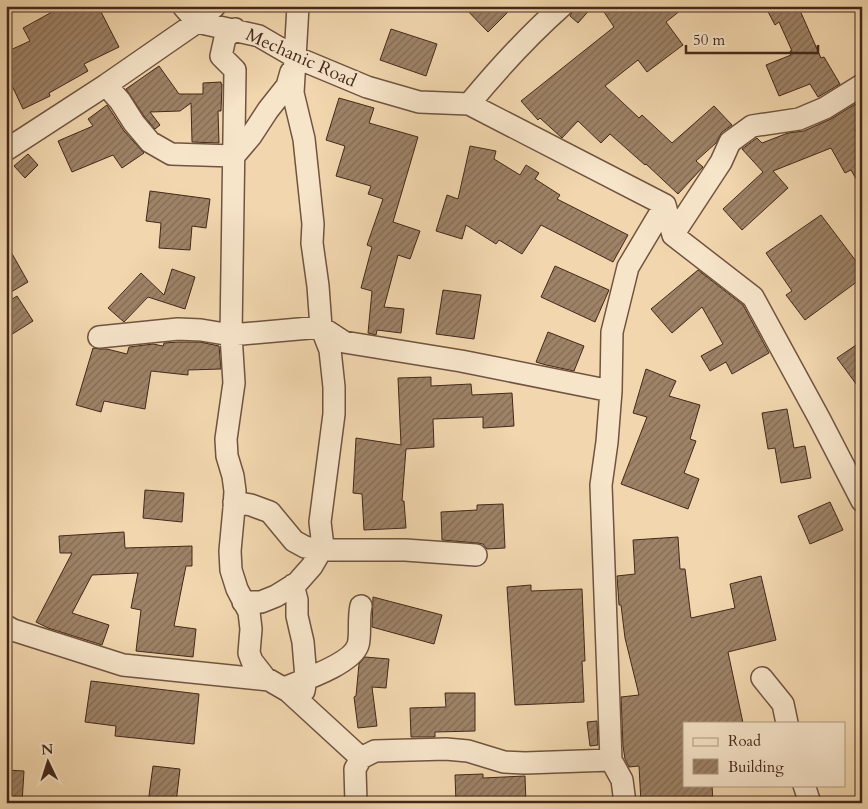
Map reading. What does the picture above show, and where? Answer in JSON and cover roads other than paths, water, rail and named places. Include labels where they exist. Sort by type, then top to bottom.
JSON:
[{"type":"street","points":[[183,6],[197,22]]},
{"type":"street","points":[[6,150],[106,85],[197,22],[215,6]]},
{"type":"street","points":[[243,602],[261,602],[276,596],[293,585],[312,566],[322,547],[320,522],[334,414],[334,387],[330,350],[321,328],[312,243],[314,224],[304,139],[293,93],[298,6]]},
{"type":"street","points":[[562,6],[525,41],[469,104],[666,204]]},
{"type":"street","name":"Mechanic Road","points":[[197,22],[259,36],[295,58],[367,87],[419,102],[469,104]]},
{"type":"street","points":[[234,29],[225,38],[221,56],[235,70],[231,335],[234,383],[226,438],[234,502],[230,551],[231,570],[248,612],[251,629],[249,653],[252,660],[275,684],[303,705],[361,758]]},
{"type":"street","points":[[234,156],[287,86],[295,58]]},
{"type":"street","points":[[106,85],[150,142],[172,154],[234,156]]},
{"type":"street","points":[[673,235],[721,162],[730,142],[752,126],[799,119],[825,108],[862,85]]},
{"type":"street","points":[[666,204],[673,235],[752,297],[861,496]]},
{"type":"street","points":[[625,803],[622,780],[611,760],[601,485],[611,391],[612,332],[628,268],[666,204]]},
{"type":"street","points":[[99,337],[178,330],[201,330],[231,335],[321,328],[344,342],[461,361],[611,391]]},
{"type":"street","points":[[234,502],[251,505],[270,512],[294,541],[306,547],[321,550],[405,550],[476,554]]},
{"type":"street","points":[[293,585],[303,642],[306,678],[303,705]]},
{"type":"street","points":[[6,626],[13,630],[123,665],[275,684],[322,673],[346,659],[358,646],[361,606]]},
{"type":"street","points":[[762,678],[783,704],[787,722]]},
{"type":"street","points":[[356,803],[355,770],[361,758],[375,751],[446,749],[468,751],[504,762],[525,763],[611,760]]},
{"type":"street","points":[[804,786],[810,803]]}]
